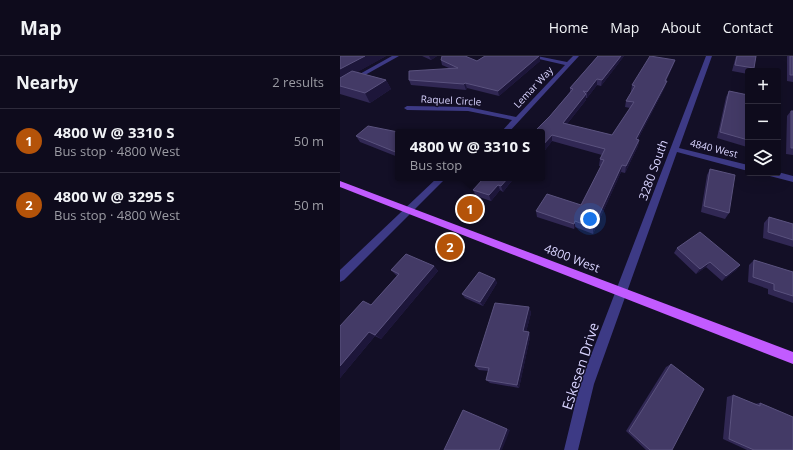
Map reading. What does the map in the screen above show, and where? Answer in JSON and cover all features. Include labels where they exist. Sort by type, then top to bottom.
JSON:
[{"type":"main road","name":"4800 West","points":[[340,184],[793,358]]},
{"type":"street","points":[[340,87],[396,56]]},
{"type":"street","points":[[529,56],[570,64]]},
{"type":"street","name":"Lemar Way","points":[[508,129],[576,56]]},
{"type":"street","name":"3280 South","points":[[621,292],[709,56]]},
{"type":"street","name":"Raquel Circle","points":[[407,108],[468,109],[518,118]]},
{"type":"street","name":"4840 West","points":[[674,149],[745,167]]},
{"type":"street","points":[[781,176],[793,179]]},
{"type":"street","points":[[340,277],[439,181]]},
{"type":"street","name":"Eskesen Drive","points":[[571,450],[587,384],[621,292]]},
{"type":"building","points":[[340,56],[365,56],[340,69]]},
{"type":"building","points":[[442,56],[465,56],[477,61],[485,56],[539,56],[498,91],[465,83],[409,80],[409,71],[458,68],[441,60]]},
{"type":"building","points":[[598,56],[621,56],[602,80],[597,79],[587,92],[583,91],[586,94],[563,123],[612,135],[634,102],[626,101],[635,86],[632,85],[650,56],[675,60],[665,81],[667,81],[636,139],[639,140],[626,166],[622,165],[593,228],[575,221],[574,224],[536,211],[547,194],[581,205],[604,160],[600,159],[605,149],[552,135],[545,143],[545,129],[537,129],[573,89],[570,88]]},
{"type":"building","points":[[737,56],[756,56],[754,68],[735,65]]},
{"type":"building","points":[[790,56],[793,56],[793,75],[790,75]]},
{"type":"building","points":[[352,71],[386,80],[365,93],[340,86],[340,78]]},
{"type":"building","points":[[729,91],[745,94],[745,139],[720,132]]},
{"type":"building","points":[[791,111],[793,111],[793,148],[791,148]]},
{"type":"building","points":[[368,126],[395,131],[395,152],[356,136]]},
{"type":"building","points":[[710,169],[735,175],[729,213],[704,206]]},
{"type":"building","points":[[481,181],[505,181],[501,186],[498,185],[489,195],[473,190]]},
{"type":"building","points":[[769,217],[793,224],[793,240],[768,232]]},
{"type":"building","points":[[700,232],[740,265],[726,276],[710,262],[700,269],[677,248]]},
{"type":"building","points":[[406,254],[434,266],[375,335],[369,332],[340,366],[340,326],[363,301],[371,305],[399,274],[391,270]]},
{"type":"building","points":[[754,260],[793,272],[793,296],[774,290],[774,284],[753,277]]},
{"type":"building","points":[[479,272],[495,279],[480,302],[462,294]]},
{"type":"building","points":[[495,303],[529,307],[523,331],[529,332],[517,385],[486,380],[489,368],[475,366]]},
{"type":"building","points":[[671,364],[704,389],[672,450],[650,450],[629,431]]},
{"type":"building","points":[[733,395],[760,406],[760,403],[793,417],[793,450],[754,450],[729,439]]},
{"type":"building","points":[[463,410],[507,429],[499,450],[444,450]]},
{"type":"place","name":"4800 W @ 3310 S","points":[[470,209]]},
{"type":"place","name":"4800 W @ 3295 S","points":[[450,247]]}]
